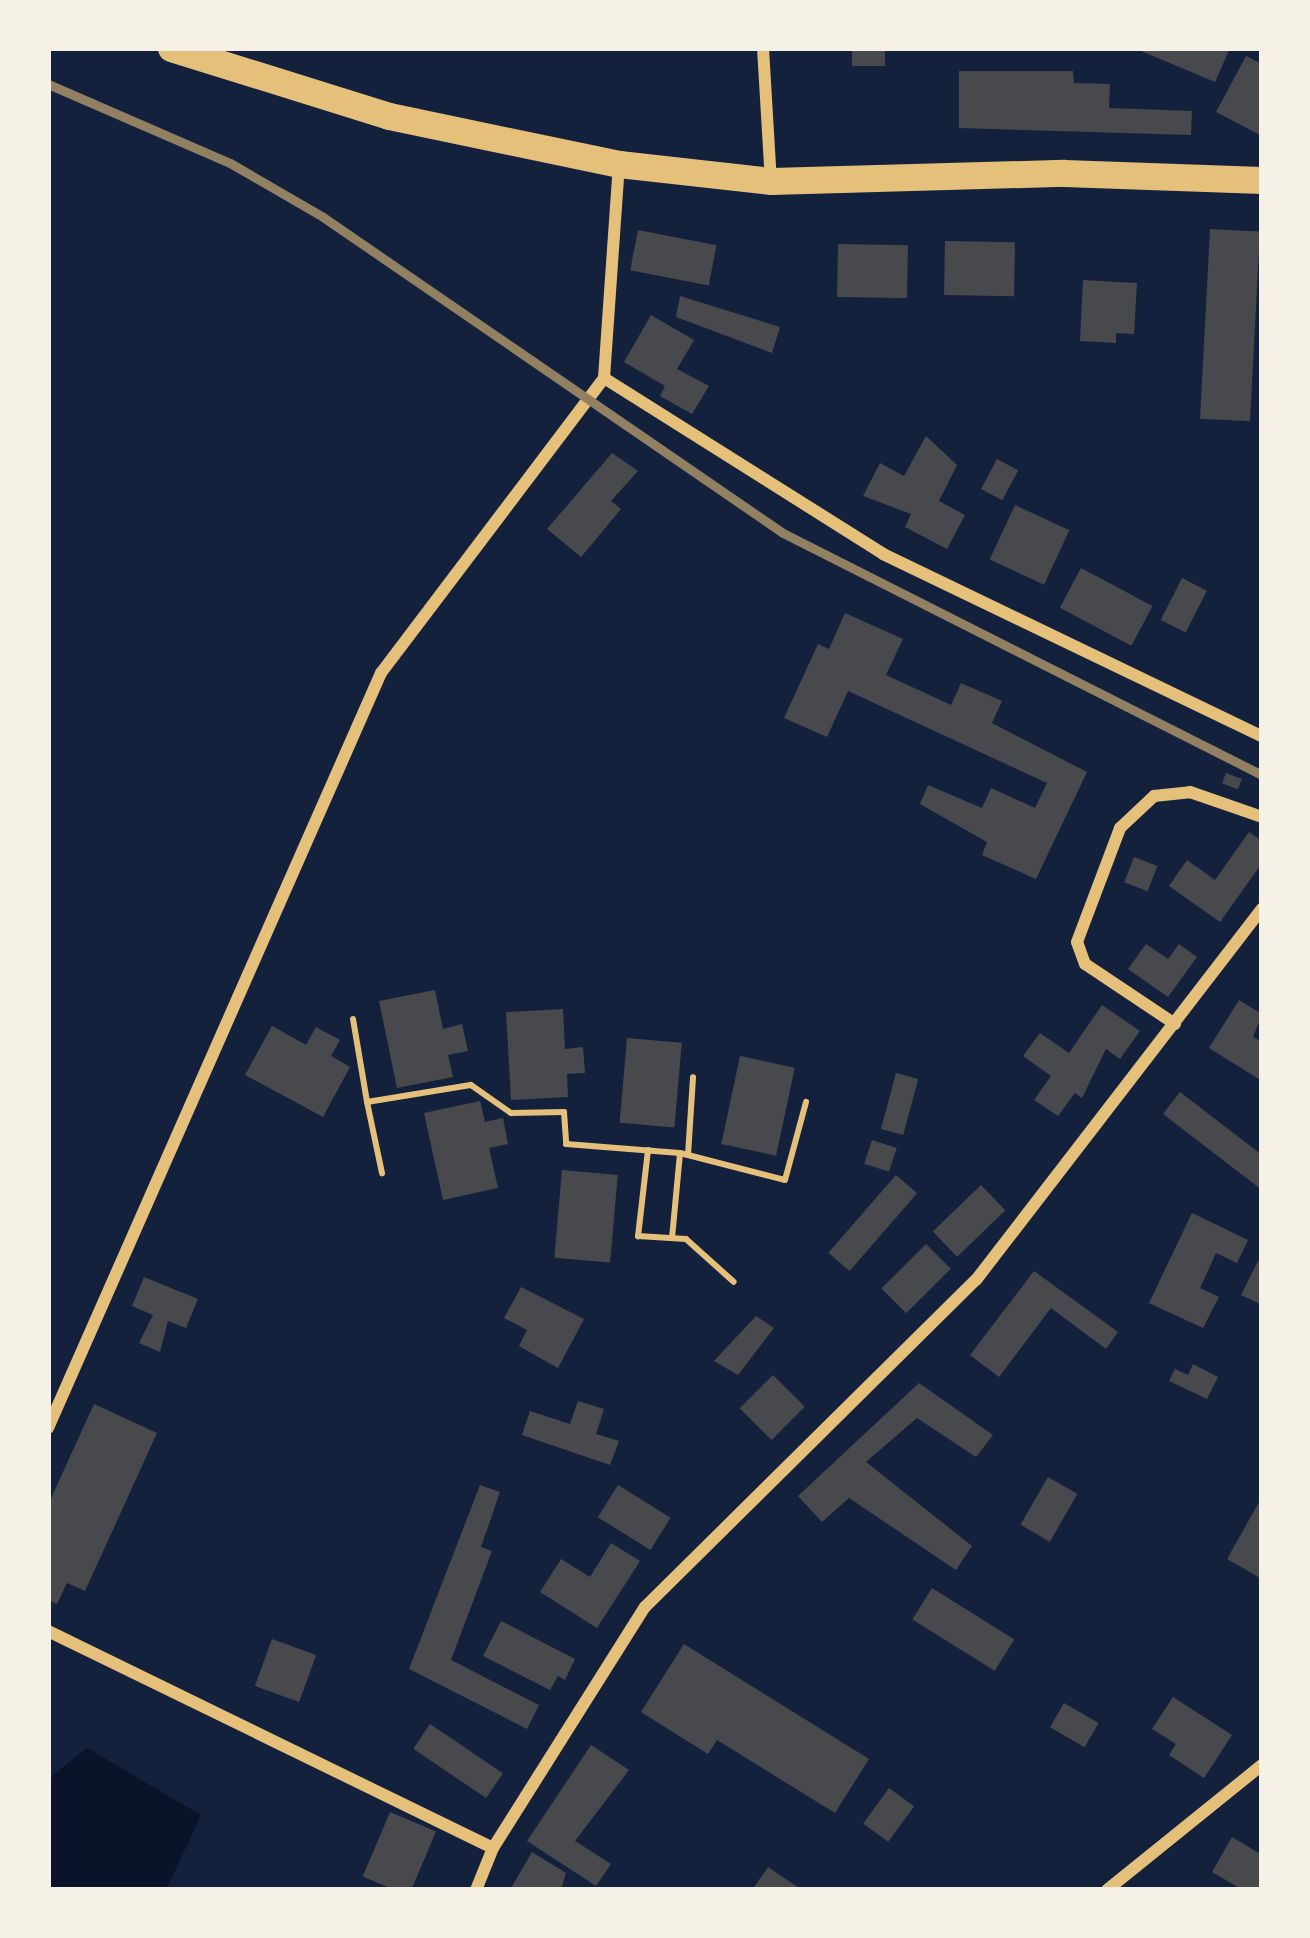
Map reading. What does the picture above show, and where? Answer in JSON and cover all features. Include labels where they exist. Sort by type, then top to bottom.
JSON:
[{"type":"main road","points":[[171,48],[389,116],[619,164],[771,181],[1064,173],[1262,180]]},
{"type":"street","points":[[764,48],[771,181]]},
{"type":"street","points":[[48,1428],[380,673],[604,379],[619,164]]},
{"type":"street","points":[[604,379],[883,554],[1262,736]]},
{"type":"street","points":[[1175,1024],[1085,964],[1077,942],[1120,827],[1154,796],[1190,792],[1262,817]]},
{"type":"street","points":[[476,1890],[493,1848],[645,1607],[976,1280],[1262,908]]},
{"type":"street","points":[[48,1631],[493,1848]]},
{"type":"street","points":[[1107,1890],[1262,1765]]},
{"type":"path","points":[[353,1019],[382,1173]]},
{"type":"path","points":[[671,1238],[693,1077]]},
{"type":"path","points":[[367,1102],[471,1085],[511,1113],[564,1112],[566,1144],[684,1154],[784,1180],[806,1102]]},
{"type":"path","points":[[648,1150],[638,1236],[686,1239],[734,1282]]},
{"type":"water","points":[[87,1748],[201,1815],[166,1890],[48,1890],[48,1779]]},
{"type":"building","points":[[852,48],[885,48],[885,66],[852,66]]},
{"type":"building","points":[[1134,48],[1230,48],[1215,82]]},
{"type":"building","points":[[1246,56],[1262,64],[1262,136],[1216,112]]},
{"type":"building","points":[[959,71],[1073,71],[1074,83],[1110,84],[1109,108],[1192,111],[1191,135],[959,128]]},
{"type":"building","points":[[1210,229],[1260,232],[1250,421],[1200,419]]},
{"type":"building","points":[[638,230],[717,245],[709,286],[630,270]]},
{"type":"building","points":[[945,241],[1015,242],[1014,296],[944,295]]},
{"type":"building","points":[[838,244],[908,245],[907,298],[837,297]]},
{"type":"building","points":[[1083,280],[1137,283],[1134,334],[1116,333],[1116,343],[1080,341]]},
{"type":"building","points":[[680,296],[780,327],[772,353],[676,317]]},
{"type":"building","points":[[651,315],[694,340],[677,369],[709,386],[692,414],[660,396],[665,386],[624,362]]},
{"type":"building","points":[[926,436],[957,465],[939,501],[965,515],[947,549],[905,527],[911,514],[863,496],[880,463],[904,476]]},
{"type":"building","points":[[612,453],[638,471],[611,501],[621,509],[581,557],[547,529]]},
{"type":"building","points":[[997,459],[1018,470],[1002,500],[981,489]]},
{"type":"building","points":[[1015,505],[1069,530],[1044,585],[990,559]]},
{"type":"building","points":[[1081,568],[1153,606],[1131,646],[1060,608]]},
{"type":"building","points":[[1182,578],[1207,591],[1186,633],[1161,620]]},
{"type":"building","points":[[845,613],[903,639],[886,675],[951,705],[961,683],[1002,701],[992,723],[1087,772],[1036,879],[982,855],[987,842],[920,804],[928,785],[982,808],[991,788],[1035,808],[1047,783],[848,691],[827,737],[784,718],[818,644],[829,649]]},
{"type":"building","points":[[1226,773],[1242,779],[1238,789],[1222,783]]},
{"type":"building","points":[[1249,832],[1262,841],[1262,863],[1220,922],[1169,886],[1187,860],[1215,880]]},
{"type":"building","points":[[1134,857],[1157,866],[1148,891],[1124,882]]},
{"type":"building","points":[[1146,944],[1168,959],[1179,944],[1197,957],[1168,997],[1128,969]]},
{"type":"building","points":[[435,990],[443,1029],[462,1024],[468,1051],[448,1055],[453,1077],[397,1088],[379,1001]]},
{"type":"building","points":[[1239,1000],[1262,1014],[1253,1037],[1262,1042],[1262,1081],[1209,1048]]},
{"type":"building","points":[[1102,1005],[1140,1031],[1120,1059],[1106,1049],[1082,1098],[1075,1093],[1058,1116],[1034,1100],[1051,1076],[1023,1056],[1040,1033],[1069,1053]]},
{"type":"building","points":[[563,1009],[565,1049],[583,1047],[585,1073],[567,1074],[568,1097],[511,1100],[506,1012]]},
{"type":"building","points":[[272,1026],[306,1045],[316,1027],[340,1040],[331,1056],[350,1067],[323,1117],[245,1075]]},
{"type":"building","points":[[627,1038],[682,1043],[674,1127],[620,1123]]},
{"type":"building","points":[[740,1056],[795,1068],[776,1156],[721,1144]]},
{"type":"building","points":[[896,1073],[918,1079],[903,1135],[881,1129]]},
{"type":"building","points":[[1180,1092],[1262,1155],[1262,1190],[1163,1114]]},
{"type":"building","points":[[480,1101],[485,1122],[503,1118],[508,1144],[489,1148],[498,1188],[443,1200],[424,1113]]},
{"type":"building","points":[[872,1140],[897,1148],[889,1172],[864,1164]]},
{"type":"building","points":[[562,1170],[618,1175],[610,1263],[554,1258]]},
{"type":"building","points":[[896,1175],[917,1193],[850,1271],[828,1253]]},
{"type":"building","points":[[981,1185],[1005,1210],[957,1257],[933,1232]]},
{"type":"building","points":[[1192,1213],[1248,1240],[1237,1263],[1216,1253],[1200,1288],[1219,1297],[1203,1328],[1149,1303]]},
{"type":"building","points":[[926,1244],[951,1269],[906,1313],[881,1289]]},
{"type":"building","points":[[1258,1261],[1262,1263],[1262,1305],[1241,1295]]},
{"type":"building","points":[[1034,1271],[1118,1332],[1106,1349],[1051,1308],[999,1377],[970,1355]]},
{"type":"building","points":[[144,1277],[198,1299],[186,1328],[168,1321],[160,1352],[139,1343],[153,1315],[132,1306]]},
{"type":"building","points":[[521,1287],[584,1319],[558,1368],[519,1346],[527,1330],[504,1318]]},
{"type":"building","points":[[756,1316],[774,1328],[738,1375],[714,1361]]},
{"type":"building","points":[[1193,1364],[1218,1377],[1207,1399],[1169,1381],[1175,1369],[1188,1375]]},
{"type":"building","points":[[773,1375],[805,1407],[772,1440],[740,1408]]},
{"type":"building","points":[[919,1383],[993,1435],[976,1457],[917,1418],[866,1462],[972,1546],[956,1570],[849,1498],[822,1522],[798,1496]]},
{"type":"building","points":[[578,1401],[604,1409],[596,1434],[619,1441],[610,1465],[522,1435],[530,1411],[570,1424]]},
{"type":"building","points":[[94,1404],[157,1433],[85,1591],[67,1583],[57,1604],[48,1600],[48,1505]]},
{"type":"building","points":[[1048,1477],[1077,1494],[1050,1542],[1020,1525]]},
{"type":"building","points":[[480,1485],[500,1492],[481,1547],[492,1551],[451,1660],[539,1705],[527,1729],[409,1669]]},
{"type":"building","points":[[618,1485],[671,1518],[650,1550],[598,1517]]},
{"type":"building","points":[[1262,1497],[1262,1579],[1227,1559]]},
{"type":"building","points":[[611,1543],[640,1561],[597,1628],[540,1592],[561,1559],[590,1577]]},
{"type":"building","points":[[932,1588],[1014,1639],[995,1671],[912,1619]]},
{"type":"building","points":[[501,1621],[575,1659],[565,1680],[558,1676],[550,1690],[483,1656]]},
{"type":"building","points":[[272,1639],[316,1655],[299,1702],[255,1686]]},
{"type":"building","points":[[684,1644],[869,1759],[835,1813],[717,1740],[708,1754],[641,1712]]},
{"type":"building","points":[[1173,1697],[1232,1735],[1204,1778],[1169,1755],[1176,1744],[1152,1729]]},
{"type":"building","points":[[1064,1703],[1099,1723],[1085,1747],[1050,1727]]},
{"type":"building","points":[[430,1724],[503,1773],[486,1798],[413,1749]]},
{"type":"building","points":[[591,1745],[629,1770],[575,1841],[611,1864],[596,1886],[527,1841]]},
{"type":"building","points":[[889,1788],[914,1806],[888,1842],[863,1824]]},
{"type":"building","points":[[390,1812],[436,1832],[411,1890],[395,1890],[363,1876]]},
{"type":"building","points":[[1232,1837],[1262,1855],[1262,1890],[1243,1890],[1212,1872]]},
{"type":"building","points":[[532,1852],[566,1873],[561,1890],[510,1890]]},
{"type":"building","points":[[768,1867],[802,1890],[752,1890]]},
{"type":"railway","points":[[48,84],[230,163],[323,217],[783,533],[1262,775]]}]
